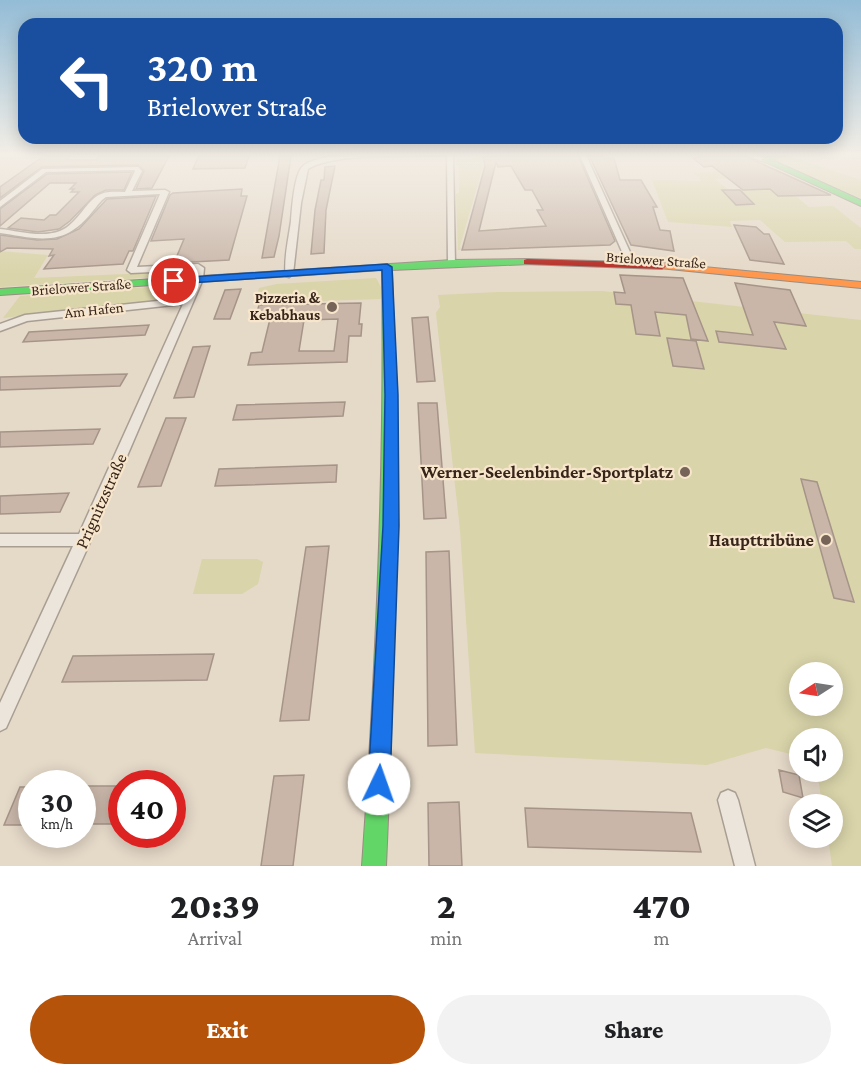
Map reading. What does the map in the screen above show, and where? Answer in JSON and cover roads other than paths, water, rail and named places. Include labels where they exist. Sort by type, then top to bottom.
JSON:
[{"type":"main road","points":[[841,193],[861,202]]},
{"type":"main road","name":"Brielower Straße","points":[[0,292],[452,263],[465,259],[518,256],[629,260],[861,279]]},
{"type":"main road","name":"Brielower Straße","points":[[629,260],[861,285]]},
{"type":"main road","points":[[374,866],[391,526],[392,395],[387,267]]},
{"type":"street","points":[[0,205],[15,193]]},
{"type":"street","name":"Brielower Straße","points":[[127,194],[137,193]]},
{"type":"street","name":"Brielower Straße","points":[[165,193],[131,270],[198,267],[200,268],[199,279]]},
{"type":"street","points":[[290,274],[299,193]]},
{"type":"street","points":[[449,193],[452,263]]},
{"type":"street","points":[[600,193],[629,260]]},
{"type":"street","points":[[0,231],[51,235],[62,233],[71,228],[99,198],[105,195],[127,194]]},
{"type":"street","name":"Prignitzstraße","points":[[0,722],[84,540],[199,279]]},
{"type":"street","name":"Am Hafen","points":[[0,328],[25,318],[190,300]]},
{"type":"street","points":[[0,540],[84,540]]},
{"type":"street","points":[[728,800],[745,866]]},
{"type":"place","name":"Pizzeria & Kebabhaus","points":[[332,307]]},
{"type":"place","name":"Werner-Seelenbinder-Sportplatz","points":[[685,472]]},
{"type":"place","name":"Haupttribüne","points":[[826,540]]}]
